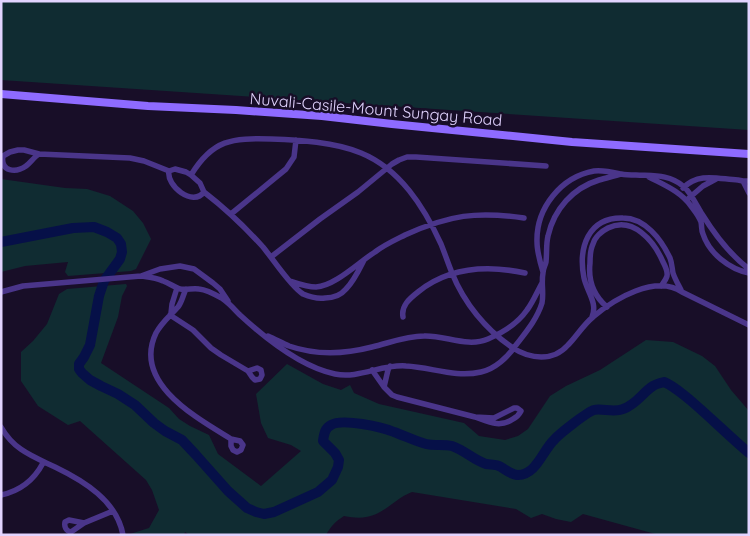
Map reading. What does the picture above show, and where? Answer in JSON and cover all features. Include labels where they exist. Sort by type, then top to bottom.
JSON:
[{"type":"main road","name":"Nuvali-Casile-Mount Sungay Road","points":[[1,94],[148,106],[322,116],[572,142],[749,154]]},
{"type":"street","points":[[191,175],[202,158],[213,149],[231,141],[248,139],[296,140],[329,145],[359,152],[376,160],[398,176],[425,213],[452,273],[472,308],[496,335],[514,348],[534,357],[548,356],[565,349],[592,317],[607,306],[643,288],[661,286],[677,288],[749,325]]},
{"type":"street","points":[[231,214],[286,169],[294,157],[296,140]]},
{"type":"street","points":[[39,154],[25,167],[20,169],[9,170],[2,164],[3,156],[14,151],[24,150],[39,154],[130,158],[144,161],[169,171],[173,169],[191,175],[202,185],[204,192],[231,214],[252,235],[298,290],[308,296],[331,298],[343,292],[347,289],[365,258]]},
{"type":"street","points":[[271,257],[387,168],[407,157],[546,166]]},
{"type":"street","points":[[169,171],[168,176],[172,184],[183,193],[198,198],[204,192]]},
{"type":"street","points":[[543,272],[538,251],[537,233],[545,208],[554,194],[568,182],[585,174],[595,171],[608,171],[621,174],[660,175],[684,186],[700,222],[702,233],[711,249],[724,262],[749,273]]},
{"type":"street","points":[[141,276],[163,280],[177,288],[208,291],[230,304],[274,344],[299,359],[327,372],[350,375],[390,366],[417,366],[452,373],[482,372],[497,365],[514,348],[538,312],[543,296],[542,283],[547,239],[556,214],[574,193],[581,188],[599,180],[621,174]]},
{"type":"street","points":[[647,176],[688,198],[720,241],[749,269]]},
{"type":"street","points":[[680,194],[684,186],[697,178],[703,177],[746,181],[749,193]]},
{"type":"street","points":[[688,198],[716,178]]},
{"type":"street","points":[[290,281],[312,287],[327,285],[388,244],[431,224],[471,215],[488,214],[524,218]]},
{"type":"street","points":[[592,317],[594,304],[587,287],[583,269],[586,238],[589,233],[602,223],[613,219],[637,221],[644,225],[660,241],[670,259],[675,279],[682,292]]},
{"type":"street","points":[[624,221],[649,238],[657,250],[668,273],[661,286]]},
{"type":"street","points":[[607,306],[597,297],[590,283],[589,266],[592,245],[602,232],[624,221]]},
{"type":"street","points":[[1,292],[23,286],[141,276],[166,267],[180,266],[187,267],[206,277],[220,289],[230,304]]},
{"type":"street","points":[[163,280],[160,274],[166,267]]},
{"type":"street","points":[[403,317],[404,306],[415,294],[431,283],[452,273],[484,268],[525,273]]},
{"type":"street","points":[[199,289],[205,285],[206,277]]},
{"type":"street","points":[[261,333],[288,346],[316,352],[341,353],[414,336],[440,337],[459,342],[487,340],[522,317],[542,283]]},
{"type":"street","points":[[170,314],[177,288]]},
{"type":"street","points":[[186,289],[179,306],[160,326],[154,340],[151,358],[152,366],[163,387],[184,408],[231,439]]},
{"type":"street","points":[[170,314],[193,330],[221,355],[248,371]]},
{"type":"street","points":[[384,387],[390,366]]},
{"type":"street","points":[[372,370],[384,387],[396,397],[475,417],[493,424],[502,424],[515,418],[521,410],[514,408],[494,418],[475,417]]},
{"type":"street","points":[[1,427],[18,448],[91,488],[107,502],[119,520],[123,535]]},
{"type":"street","points":[[1,495],[15,491],[26,484],[40,470],[43,463]]},
{"type":"street","points":[[84,523],[113,511]]},
{"type":"green space","points":[[1,1],[749,1],[749,130],[1,80]]},
{"type":"green space","points":[[1,179],[65,188],[87,189],[110,196],[133,211],[143,223],[151,239],[136,269],[68,276],[65,272],[68,262],[25,266],[1,272]]},
{"type":"green space","points":[[126,284],[118,317],[101,363],[169,408],[179,419],[209,435],[218,454],[261,486],[301,451],[291,445],[268,438],[261,423],[256,394],[287,364],[323,384],[341,390],[350,385],[354,393],[379,404],[464,423],[479,436],[505,440],[518,436],[528,429],[550,396],[566,386],[600,370],[646,340],[673,342],[702,356],[715,366],[731,390],[749,411],[749,535],[659,535],[583,514],[571,522],[542,514],[531,518],[516,509],[412,492],[375,515],[358,518],[344,516],[334,524],[326,535],[189,535],[185,532],[184,535],[127,535],[149,528],[159,510],[152,490],[146,480],[80,421],[68,425],[38,406],[21,381],[21,352],[47,324],[59,294],[67,289]]},
{"type":"waterway","points":[[1,242],[73,228],[94,227],[117,238],[121,244],[122,252],[120,259],[104,281],[99,296],[90,345],[79,364],[79,369],[90,380],[135,405],[154,423],[182,440],[228,491],[247,508],[256,512],[264,514],[274,512],[318,492],[332,480],[339,460],[323,441],[327,428],[336,423],[344,422],[372,426],[426,444],[452,446],[477,460],[499,466],[517,475],[524,474],[534,467],[550,444],[586,415],[594,410],[616,411],[623,409],[632,404],[653,386],[664,382],[690,400],[749,453]]}]
